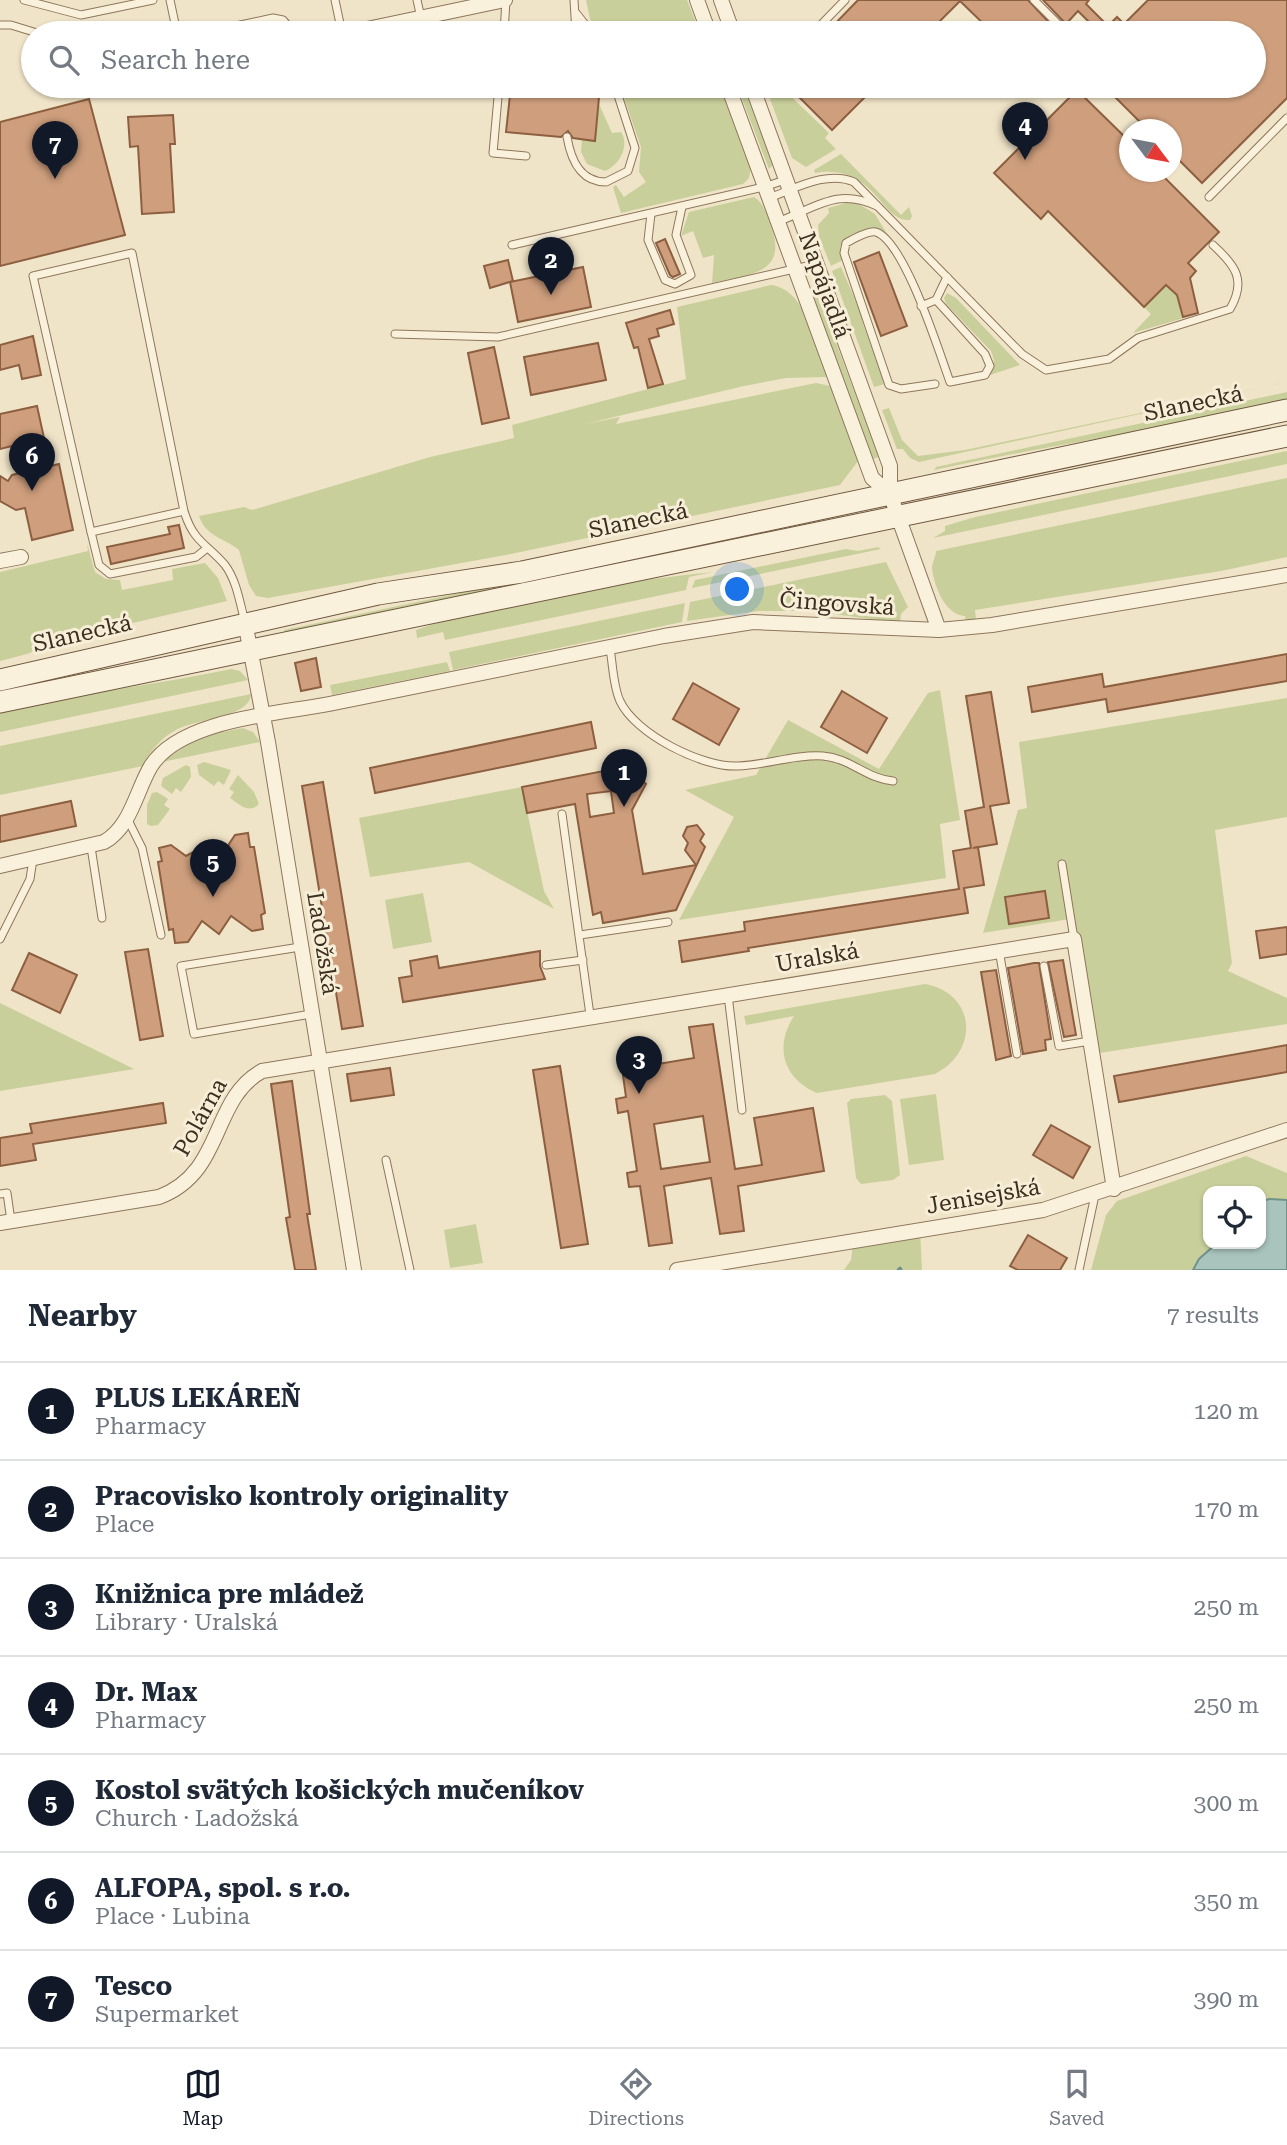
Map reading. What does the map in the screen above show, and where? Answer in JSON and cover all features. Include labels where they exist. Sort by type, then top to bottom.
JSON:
[{"type":"main road","name":"Slanecká","points":[[0,680],[245,622],[378,594],[522,572],[1287,410]]},
{"type":"main road","name":"Slanecká","points":[[0,702],[899,519],[1287,436]]},
{"type":"street","points":[[406,21],[506,0]]},
{"type":"street","points":[[697,0],[705,21]]},
{"type":"street","points":[[721,0],[729,21]]},
{"type":"street","name":"Napájadlá","points":[[732,98],[872,478],[890,494]]},
{"type":"street","name":"Napájadlá","points":[[759,98],[798,215],[890,466],[890,494],[939,630]]},
{"type":"street","points":[[0,561],[21,557]]},
{"type":"street","name":"Čingovská","points":[[91,847],[110,839],[127,817],[151,767],[179,738],[285,710],[316,707],[454,677],[753,622],[939,630],[992,625],[1287,575]]},
{"type":"street","name":"Ladožská","points":[[245,622],[354,1270]]},
{"type":"street","points":[[0,866],[91,847]]},
{"type":"street","points":[[1073,939],[1114,1189]]},
{"type":"street","name":"Uralská","points":[[319,1061],[590,1015],[1073,939]]},
{"type":"street","name":"Polárna","points":[[5,1222],[159,1197],[173,1192],[201,1168],[244,1082],[262,1071],[319,1061]]},
{"type":"street","name":"Jenisejská","points":[[677,1270],[1043,1210],[1114,1189],[1287,1130]]},
{"type":"lane","points":[[24,0],[81,15],[153,0]]},
{"type":"lane","points":[[170,0],[174,21]]},
{"type":"lane","points":[[335,0],[339,21]]},
{"type":"lane","points":[[418,0],[421,18]]},
{"type":"lane","points":[[505,21],[506,0]]},
{"type":"lane","points":[[574,0],[576,21]]},
{"type":"lane","points":[[825,21],[845,0]]},
{"type":"lane","points":[[1034,0],[1055,21]]},
{"type":"lane","points":[[576,12],[583,21]]},
{"type":"lane","points":[[259,21],[273,18],[284,21]]},
{"type":"lane","points":[[0,25],[21,28]]},
{"type":"lane","points":[[498,98],[493,153],[526,156]]},
{"type":"lane","points":[[568,137],[571,160],[589,177],[606,182],[628,171],[635,157],[635,148],[619,98]]},
{"type":"lane","points":[[1209,197],[1287,118]]},
{"type":"lane","points":[[512,245],[682,206],[766,193],[788,185],[823,179],[847,179],[864,189],[877,206],[1030,362],[1046,370],[1055,371],[1109,359],[1138,338],[1230,309],[1240,286],[1238,275],[1228,259],[1213,245]]},
{"type":"lane","points":[[766,193],[788,185]]},
{"type":"lane","points":[[778,222],[849,196],[877,206]]},
{"type":"lane","points":[[651,214],[650,247],[665,280],[675,284],[691,275],[676,235],[682,206]]},
{"type":"lane","points":[[934,384],[901,389],[890,387],[869,333],[867,316],[844,248],[848,241],[876,232],[903,261],[950,382],[985,375],[990,366],[985,354],[936,300]]},
{"type":"lane","points":[[206,549],[196,557],[110,574],[99,565],[33,276],[132,253],[184,511],[193,535],[224,564],[231,576],[245,622]]},
{"type":"lane","points":[[395,334],[498,337],[816,264]]},
{"type":"lane","points":[[921,306],[936,300],[947,277]]},
{"type":"lane","points":[[91,532],[184,511]]},
{"type":"lane","points":[[610,649],[618,698],[625,710],[637,724],[690,755],[711,764],[738,766],[805,757],[834,757],[877,779],[893,781]]},
{"type":"lane","points":[[562,814],[590,1015]]},
{"type":"lane","points":[[127,817],[142,848],[161,935]]},
{"type":"lane","points":[[91,847],[102,918]]},
{"type":"lane","points":[[0,939],[30,879],[33,859]]},
{"type":"lane","points":[[1062,864],[1073,939]]},
{"type":"lane","points":[[580,935],[668,922]]},
{"type":"lane","points":[[300,947],[181,966],[194,1034],[310,1014]]},
{"type":"lane","points":[[999,949],[1017,1054]]},
{"type":"lane","points":[[545,965],[583,960]]},
{"type":"lane","points":[[1044,966],[1059,1046],[1091,1041]]},
{"type":"lane","points":[[728,995],[742,1110]]},
{"type":"lane","points":[[386,1160],[410,1270]]},
{"type":"lane","points":[[0,1194],[8,1193],[5,1222]]},
{"type":"lane","points":[[1079,1270],[1095,1195]]},
{"type":"green space","points":[[586,0],[687,0],[695,21],[592,21]]},
{"type":"green space","points":[[624,98],[725,98],[751,166],[749,178],[743,184],[621,213],[613,187],[616,185],[624,197],[646,182],[639,172],[641,147]]},
{"type":"green space","points":[[742,98],[749,98],[773,165],[769,169]]},
{"type":"green space","points":[[793,98],[829,133],[825,138],[836,149],[806,167],[792,158],[770,99]]},
{"type":"green space","points":[[599,104],[612,133],[621,132],[624,137],[622,154],[615,164],[605,171],[587,164],[581,152],[582,139],[595,140]]},
{"type":"green space","points":[[841,154],[901,215],[909,207],[912,216],[910,220],[891,213],[864,184],[851,177],[835,172],[815,173],[814,170]]},
{"type":"green space","points":[[754,197],[763,206],[775,242],[770,263],[751,274],[712,283],[714,255],[703,258],[693,231],[681,236],[689,212]]},
{"type":"green space","points":[[854,201],[875,214],[889,237],[863,232],[852,234],[840,247],[843,260],[831,266],[819,237],[818,225],[829,213],[828,208]]},
{"type":"green space","points":[[841,267],[862,315],[885,384],[874,387],[832,271]]},
{"type":"green space","points":[[771,285],[784,289],[802,308],[827,377],[786,378],[744,386],[585,424],[620,417],[616,424],[816,383],[830,386],[858,461],[840,485],[511,554],[268,598],[256,596],[249,585],[239,550],[210,532],[199,516],[244,507],[252,510],[430,457],[514,438],[512,425],[686,379],[677,307]]},
{"type":"green space","points":[[1166,285],[1177,295],[1184,318],[1133,333],[1151,314],[1144,307]]},
{"type":"green space","points":[[816,290],[879,457],[873,459],[809,293]]},
{"type":"green space","points":[[947,293],[956,298],[1020,365],[990,375],[994,360],[991,351],[946,304],[944,298]]},
{"type":"green space","points":[[1287,382],[919,462],[910,458],[903,449],[897,449],[882,410],[889,408],[902,440],[918,456],[965,450]]},
{"type":"green space","points":[[1287,392],[1287,402],[934,470],[936,467]]},
{"type":"green space","points":[[1287,451],[1287,464],[933,538],[945,531],[945,526],[975,517]]},
{"type":"green space","points":[[1287,478],[1287,557],[1221,571],[975,610],[976,619],[966,620],[965,616],[952,611],[946,605],[935,583],[932,568],[936,551]]},
{"type":"green space","points":[[842,512],[842,516],[285,635],[284,630]]},
{"type":"green space","points":[[87,543],[95,572],[106,579],[120,580],[122,590],[173,580],[172,569],[205,563],[218,578],[227,601],[64,639],[27,654],[0,661],[0,572],[88,551]]},
{"type":"green space","points":[[878,547],[881,549],[692,588],[695,580],[846,549],[858,551]]},
{"type":"green space","points":[[886,562],[908,607],[901,614],[900,623],[811,611],[759,611],[687,621],[690,602]]},
{"type":"green space","points":[[713,572],[689,577],[686,590],[445,640],[443,632],[417,638],[416,630],[488,608],[562,592]]},
{"type":"green space","points":[[685,603],[682,622],[453,670],[449,652]]},
{"type":"green space","points":[[447,662],[450,671],[332,695],[330,685]]},
{"type":"green space","points":[[231,669],[240,671],[248,680],[0,732],[0,710]]},
{"type":"green space","points":[[940,690],[960,820],[940,824],[946,878],[679,920],[734,817],[685,790],[756,775],[788,720],[879,769],[928,693]]},
{"type":"green space","points":[[251,694],[242,708],[232,713],[170,733],[156,745],[143,766],[0,795],[0,746]]},
{"type":"green space","points":[[1287,698],[1287,817],[1215,830],[1232,963],[1228,971],[1287,998],[1287,1024],[1093,1054],[1070,919],[983,933],[1018,810],[1027,808],[1019,742]]},
{"type":"green space","points":[[243,728],[253,732],[260,742],[162,762],[201,736]]},
{"type":"green space","points":[[204,762],[231,770],[224,785],[218,781],[214,786],[199,775],[197,765]]},
{"type":"green space","points":[[186,765],[190,767],[191,777],[181,792],[176,788],[172,794],[161,786],[163,778]]},
{"type":"green space","points":[[238,775],[254,792],[259,804],[255,807],[244,807],[230,798],[234,792],[229,789]]},
{"type":"green space","points":[[522,787],[544,891],[554,909],[469,862],[370,877],[359,818]]},
{"type":"green space","points":[[157,792],[168,799],[164,805],[170,809],[158,825],[151,826],[147,824],[147,805],[152,793]]},
{"type":"green space","points":[[423,893],[432,942],[393,949],[385,900]]},
{"type":"green space","points":[[925,984],[942,990],[954,999],[962,1010],[966,1024],[960,1052],[950,1064],[935,1074],[817,1093],[796,1079],[785,1060],[784,1039],[794,1016],[746,1025],[744,1016]]},
{"type":"green space","points":[[0,1003],[134,1069],[0,1091]]},
{"type":"green space","points":[[936,1094],[944,1160],[909,1165],[900,1099]]},
{"type":"green space","points":[[885,1095],[892,1101],[900,1175],[893,1180],[861,1184],[856,1178],[847,1103],[851,1099]]},
{"type":"green space","points":[[1246,1156],[1287,1173],[1287,1200],[1266,1201],[1266,1186],[1203,1186],[1203,1249],[1210,1249],[1199,1259],[1193,1270],[1091,1270],[1106,1215],[1117,1201]]},
{"type":"green space","points":[[476,1224],[483,1263],[450,1268],[444,1230]]},
{"type":"green space","points":[[920,1230],[922,1270],[844,1270],[851,1260],[853,1242]]},
{"type":"water","points":[[1266,1200],[1287,1200],[1287,1270],[1193,1270],[1199,1259],[1210,1249],[1266,1249]]},
{"type":"building","points":[[858,0],[1028,0],[1048,21],[981,21],[960,1],[940,21],[838,21]]},
{"type":"building","points":[[1043,0],[1089,0],[1086,4],[1103,21],[1088,21],[1078,11],[1069,21],[1063,21]]},
{"type":"building","points":[[1148,0],[1287,0],[1287,98],[1202,183],[1182,163],[1182,119],[1137,119],[1116,98],[1266,98],[1266,21],[1127,21]]},
{"type":"building","points":[[510,98],[599,98],[595,141],[573,138],[568,131],[561,137],[506,132]]},
{"type":"building","points":[[800,98],[864,98],[832,130]]},
{"type":"building","points":[[1069,98],[1085,98],[1119,131],[1119,182],[1169,182],[1219,232],[1188,263],[1196,271],[1190,278],[1198,313],[1183,317],[1177,295],[1166,285],[1144,307],[1048,211],[1041,219],[994,173]]},
{"type":"building","points":[[89,99],[125,235],[0,266],[0,122]]},
{"type":"building","points":[[173,115],[175,144],[170,144],[174,212],[142,214],[138,146],[130,147],[128,117]]},
{"type":"building","points":[[665,239],[680,274],[673,277],[656,243]]},
{"type":"building","points":[[879,252],[907,326],[881,336],[854,262]]},
{"type":"building","points":[[508,260],[513,281],[490,288],[484,266]]},
{"type":"building","points":[[583,267],[591,307],[518,322],[510,282]]},
{"type":"building","points":[[670,310],[674,324],[657,329],[659,336],[649,339],[663,384],[648,388],[638,347],[634,348],[626,323]]},
{"type":"building","points":[[33,336],[41,375],[22,379],[19,365],[0,370],[0,345]]},
{"type":"building","points":[[598,343],[606,380],[531,395],[524,357]]},
{"type":"building","points":[[494,347],[509,418],[482,424],[468,353]]},
{"type":"building","points":[[37,406],[44,438],[0,449],[0,414]]},
{"type":"building","points":[[59,464],[73,530],[32,540],[25,508],[16,510],[0,501],[0,476],[8,481],[12,475]]},
{"type":"building","points":[[179,525],[184,548],[111,564],[107,547],[170,534],[168,527]]},
{"type":"building","points":[[1287,654],[1287,681],[1108,712],[1106,699],[1032,712],[1028,687],[1102,674],[1104,687]]},
{"type":"building","points":[[316,658],[321,687],[301,691],[295,663]]},
{"type":"building","points":[[693,683],[739,709],[719,745],[673,719]]},
{"type":"building","points":[[842,691],[887,718],[867,753],[821,727]]},
{"type":"building","points":[[991,692],[1009,803],[990,806],[997,844],[978,847],[984,885],[964,888],[968,913],[748,948],[749,951],[682,962],[679,941],[745,931],[744,922],[959,889],[953,851],[971,848],[965,811],[984,807],[966,696]]},
{"type":"building","points":[[591,722],[596,748],[375,793],[370,768]]},
{"type":"building","points":[[629,766],[646,784],[632,810],[643,874],[696,865],[685,850],[688,843],[683,836],[687,827],[697,825],[704,834],[700,841],[705,847],[676,910],[603,923],[601,912],[593,915],[575,804],[527,813],[522,787]],"holes":[[[611,791],[614,813],[590,817],[587,794]]]},
{"type":"building","points":[[323,782],[363,1026],[342,1029],[302,786]]},
{"type":"building","points":[[71,801],[76,826],[0,842],[0,816]]},
{"type":"building","points":[[248,833],[250,847],[254,847],[265,913],[261,915],[263,929],[252,931],[231,916],[219,934],[202,921],[188,942],[175,943],[173,929],[169,930],[158,862],[162,861],[159,848],[171,845],[186,856],[206,845],[225,850],[235,835]]},
{"type":"building","points":[[1045,891],[1049,918],[1009,924],[1005,897]]},
{"type":"building","points":[[1287,927],[1287,954],[1260,958],[1256,931]]},
{"type":"building","points":[[148,949],[163,1036],[140,1040],[125,952]]},
{"type":"building","points":[[540,951],[540,966],[545,979],[403,1002],[399,978],[412,976],[410,961],[437,956],[439,968]]},
{"type":"building","points":[[29,953],[77,975],[60,1013],[12,990]]},
{"type":"building","points":[[1063,960],[1076,1035],[1064,1037],[1048,962]]},
{"type":"building","points":[[1039,963],[1051,1039],[1045,1040],[1046,1050],[1023,1054],[1008,968]]},
{"type":"building","points":[[996,970],[1011,1056],[996,1060],[981,972]]},
{"type":"building","points":[[713,1024],[735,1169],[762,1165],[754,1118],[813,1108],[824,1171],[738,1186],[744,1231],[720,1234],[711,1178],[664,1186],[672,1243],[649,1246],[640,1186],[629,1187],[627,1173],[637,1171],[628,1111],[618,1113],[616,1099],[626,1097],[620,1053],[643,1050],[646,1066],[694,1058],[689,1027]],"holes":[[[703,1116],[710,1162],[661,1169],[654,1124]]]},
{"type":"building","points":[[1287,1045],[1287,1072],[1119,1102],[1114,1076]]},
{"type":"building","points":[[560,1066],[588,1244],[561,1248],[533,1070]]},
{"type":"building","points":[[390,1068],[394,1095],[351,1101],[347,1074]]},
{"type":"building","points":[[292,1081],[316,1270],[295,1270],[286,1218],[290,1217],[271,1084]]},
{"type":"building","points":[[163,1103],[166,1123],[33,1144],[36,1160],[0,1166],[0,1138],[32,1133],[30,1124]]},
{"type":"building","points":[[1051,1125],[1090,1147],[1073,1178],[1033,1155]]},
{"type":"building","points":[[1028,1235],[1067,1258],[1060,1270],[1018,1270],[1010,1266]]},
{"type":"place","name":"Dr. Max","points":[[1025,160]]},
{"type":"place","name":"Tesco","points":[[55,179]]},
{"type":"place","name":"Pracovisko kontroly originality","points":[[551,295]]},
{"type":"place","name":"ALFOPA, spol. s r.o.","points":[[32,491]]},
{"type":"place","name":"PLUS LEKÁREŇ","points":[[624,807]]},
{"type":"place","name":"Kostol svätých košických mučeníkov","points":[[213,897]]},
{"type":"place","name":"Knižnica pre mládež","points":[[639,1094]]}]
